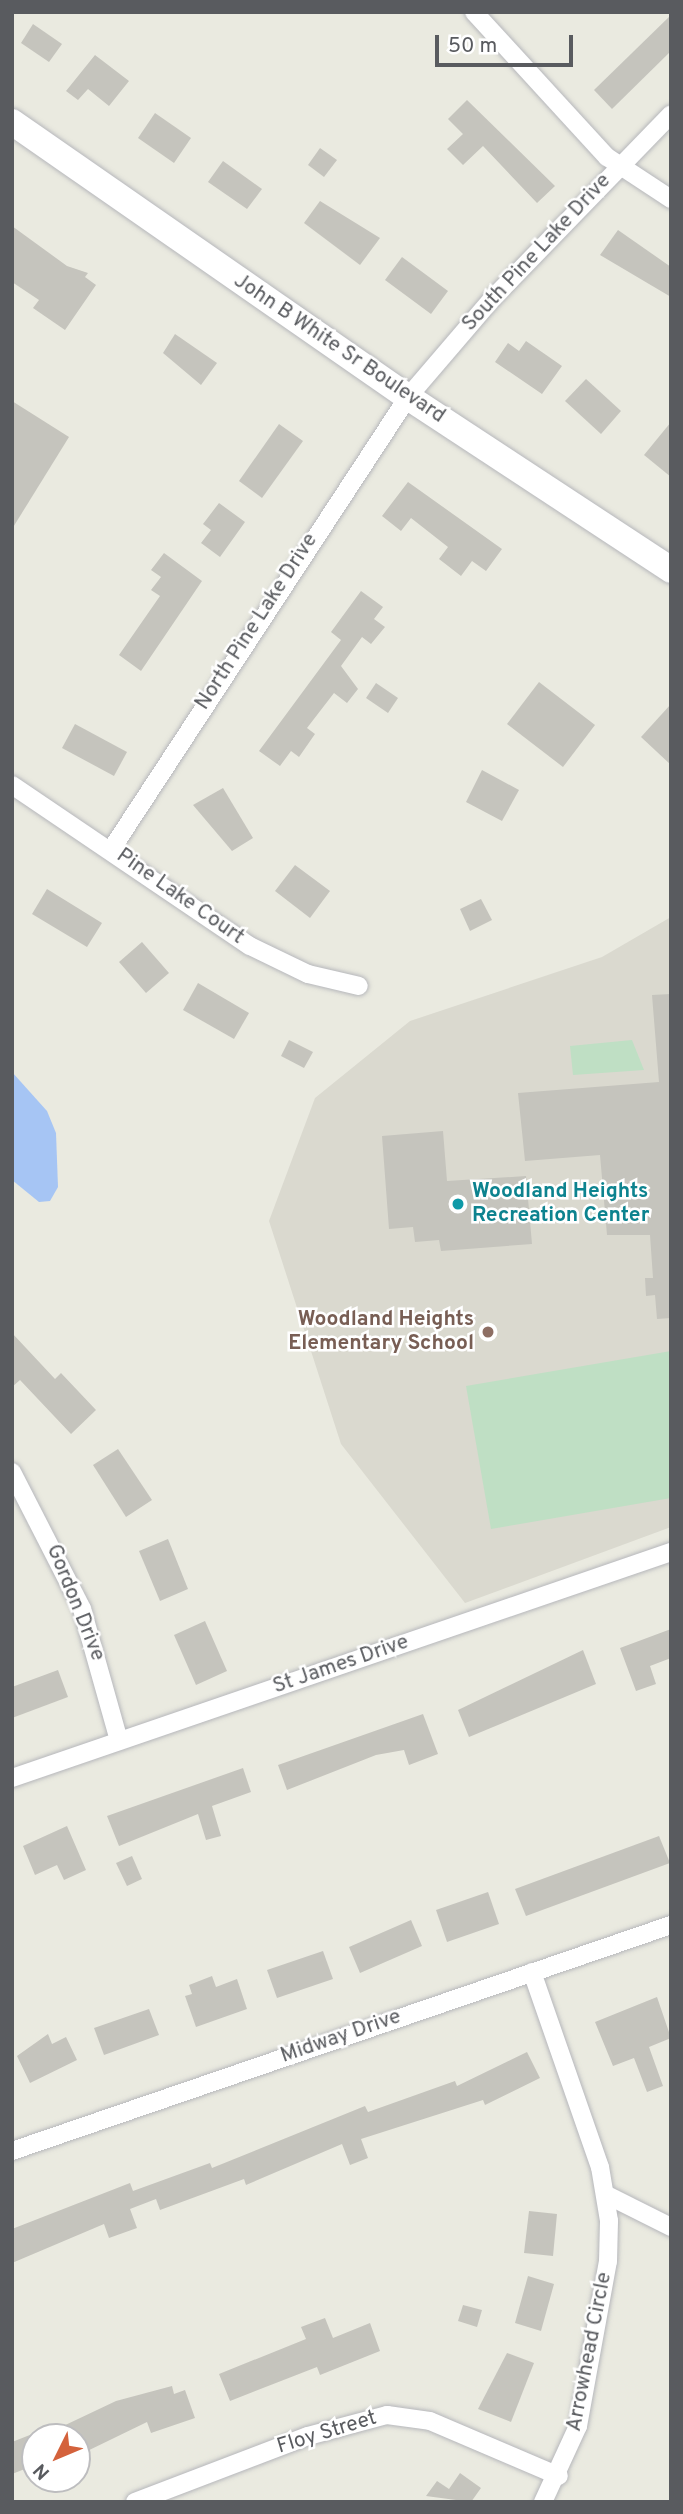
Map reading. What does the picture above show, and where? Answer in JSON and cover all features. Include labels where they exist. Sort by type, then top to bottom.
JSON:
[{"type":"main road","name":"John B White Sr Boulevard","points":[[12,122],[408,397],[671,570]]},
{"type":"street","points":[[474,12],[618,167],[671,200]]},
{"type":"street","name":"South Pine Lake Drive","points":[[408,397],[618,167],[671,114]]},
{"type":"street","name":"North Pine Lake Drive","points":[[111,850],[408,397]]},
{"type":"street","name":"Pine Lake Court","points":[[12,785],[250,946],[309,974],[359,986]]},
{"type":"street","name":"Gordon Drive","points":[[12,1472],[82,1609],[119,1741]]},
{"type":"street","name":"St James Drive","points":[[12,1778],[671,1552]]},
{"type":"street","name":"Midway Drive","points":[[12,2151],[671,1925]]},
{"type":"street","name":"Arrowhead Circle","points":[[532,1972],[607,2195],[608,2261],[578,2426],[559,2476],[543,2502]]},
{"type":"street","points":[[607,2195],[671,2228]]},
{"type":"street","name":"Floy Street","points":[[135,2502],[308,2436],[387,2416],[430,2421],[559,2476]]},
{"type":"shaded area","name":"Woodland Heights Elementary School","points":[[671,917],[671,1527],[465,1603],[341,1444],[269,1221],[315,1098],[410,1021],[602,957]]},
{"type":"green space","points":[[632,1040],[644,1070],[573,1075],[570,1046]]},
{"type":"green space","points":[[671,1351],[671,1498],[491,1529],[466,1386]]},
{"type":"water","points":[[12,1072],[47,1111],[56,1133],[58,1187],[50,1201],[39,1202],[12,1180]]},
{"type":"building","points":[[671,15],[671,51],[612,109],[594,90]]},
{"type":"building","points":[[33,24],[62,44],[49,62],[21,43]]},
{"type":"building","points":[[95,55],[129,81],[109,106],[88,89],[78,100],[66,91]]},
{"type":"building","points":[[467,100],[555,186],[537,203],[483,146],[463,165],[447,149],[463,134],[448,119]]},
{"type":"building","points":[[155,113],[191,138],[174,163],[138,138]]},
{"type":"building","points":[[320,148],[337,160],[324,177],[308,165]]},
{"type":"building","points":[[223,161],[262,189],[247,209],[208,182]]},
{"type":"building","points":[[320,201],[380,238],[360,265],[304,223]]},
{"type":"building","points":[[12,226],[67,266],[88,273],[85,277],[96,285],[65,330],[33,308],[39,300],[12,282]]},
{"type":"building","points":[[618,230],[671,267],[671,297],[600,255]]},
{"type":"building","points":[[402,257],[448,291],[431,314],[385,280]]},
{"type":"building","points":[[175,334],[217,363],[201,385],[163,353]]},
{"type":"building","points":[[526,341],[562,366],[542,394],[495,362],[508,343],[519,351]]},
{"type":"building","points":[[586,379],[621,411],[601,434],[565,401]]},
{"type":"building","points":[[12,401],[69,437],[12,529]]},
{"type":"building","points":[[671,422],[671,477],[644,455]]},
{"type":"building","points":[[279,424],[303,441],[262,498],[239,481]]},
{"type":"building","points":[[408,482],[502,549],[486,571],[472,561],[461,576],[439,559],[448,547],[411,518],[401,531],[382,516]]},
{"type":"building","points":[[219,503],[245,522],[220,557],[201,543],[211,530],[203,524]]},
{"type":"building","points":[[164,553],[202,581],[141,671],[119,655],[160,596],[151,590],[161,577],[151,570]]},
{"type":"building","points":[[361,591],[383,607],[374,619],[385,627],[371,644],[362,637],[341,666],[358,689],[347,703],[334,693],[307,728],[315,734],[299,757],[291,751],[280,766],[259,751],[341,640],[331,632]]},
{"type":"building","points":[[539,682],[595,725],[563,767],[507,724]]},
{"type":"building","points":[[376,683],[398,698],[388,713],[366,698]]},
{"type":"building","points":[[671,704],[671,765],[641,737]]},
{"type":"building","points":[[75,724],[127,752],[114,776],[62,748]]},
{"type":"building","points":[[482,770],[519,790],[502,821],[466,802]]},
{"type":"building","points":[[223,788],[253,838],[232,851],[193,805]]},
{"type":"building","points":[[295,865],[330,891],[310,918],[275,891]]},
{"type":"building","points":[[47,889],[102,923],[87,947],[32,914]]},
{"type":"building","points":[[481,899],[492,920],[470,931],[460,909]]},
{"type":"building","points":[[142,942],[169,973],[146,993],[119,962]]},
{"type":"building","points":[[198,983],[249,1013],[234,1039],[183,1010]]},
{"type":"building","points":[[671,994],[671,1318],[657,1319],[655,1295],[646,1296],[645,1278],[653,1278],[650,1235],[607,1235],[600,1155],[525,1161],[518,1093],[659,1082],[652,995]]},
{"type":"building","points":[[289,1040],[313,1052],[304,1068],[281,1056]]},
{"type":"building","name":"Woodland Heights Recreation Center","points":[[443,1131],[447,1181],[526,1176],[532,1244],[441,1251],[439,1240],[415,1242],[413,1227],[389,1229],[382,1136]]},
{"type":"building","points":[[12,1333],[55,1379],[61,1373],[96,1410],[71,1434],[20,1380],[12,1387]]},
{"type":"building","points":[[118,1449],[152,1500],[126,1517],[93,1465]]},
{"type":"building","points":[[168,1539],[188,1589],[160,1601],[139,1551]]},
{"type":"building","points":[[205,1621],[227,1671],[196,1685],[174,1635]]},
{"type":"building","points":[[671,1629],[671,1658],[650,1666],[656,1684],[636,1691],[620,1648]]},
{"type":"building","points":[[583,1650],[596,1684],[469,1737],[458,1710]]},
{"type":"building","points":[[58,1670],[68,1697],[12,1718],[12,1687]]},
{"type":"building","points":[[423,1714],[438,1754],[409,1765],[404,1750],[376,1755],[287,1790],[278,1765]]},
{"type":"building","points":[[243,1768],[251,1792],[212,1806],[221,1836],[206,1840],[198,1814],[119,1846],[107,1816]]},
{"type":"building","points":[[67,1826],[86,1870],[64,1880],[57,1865],[35,1875],[23,1846]]},
{"type":"building","points":[[659,1836],[670,1863],[526,1916],[515,1889]]},
{"type":"building","points":[[132,1856],[142,1879],[127,1886],[116,1863]]},
{"type":"building","points":[[488,1892],[499,1924],[447,1942],[436,1910]]},
{"type":"building","points":[[411,1920],[422,1946],[360,1973],[349,1947]]},
{"type":"building","points":[[323,1951],[333,1979],[277,1998],[267,1970]]},
{"type":"building","points":[[212,1976],[216,1987],[237,1979],[247,2009],[196,2027],[185,1996],[192,1994],[189,1985]]},
{"type":"building","points":[[657,1997],[671,2038],[649,2047],[663,2086],[647,2092],[634,2058],[613,2066],[595,2022]]},
{"type":"building","points":[[149,2009],[159,2035],[104,2055],[94,2028]]},
{"type":"building","points":[[48,2034],[52,2044],[66,2037],[77,2060],[30,2083],[17,2056]]},
{"type":"building","points":[[527,2052],[540,2078],[485,2105],[483,2100],[361,2139],[368,2158],[350,2165],[342,2144],[246,2185],[244,2179],[160,2210],[156,2199],[130,2209],[137,2228],[109,2238],[104,2224],[12,2263],[12,2229],[130,2183],[133,2191],[210,2163],[212,2168],[365,2106],[368,2112],[455,2081],[457,2086]]},
{"type":"building","points":[[529,2211],[557,2214],[553,2256],[524,2253]]},
{"type":"building","points":[[528,2276],[554,2284],[541,2331],[515,2323]]},
{"type":"building","points":[[463,2305],[482,2310],[477,2327],[458,2321]]},
{"type":"building","points":[[325,2318],[333,2338],[370,2323],[380,2351],[320,2375],[317,2367],[230,2401],[219,2374],[306,2339],[301,2327]]},
{"type":"building","points":[[507,2353],[534,2363],[511,2422],[478,2409]]},
{"type":"building","points":[[172,2386],[174,2394],[185,2390],[195,2418],[151,2433],[147,2422],[91,2449],[91,2423],[70,2423],[116,2401]]},
{"type":"building","points":[[21,2438],[21,2470],[12,2474],[12,2442]]},
{"type":"building","points":[[460,2473],[481,2488],[471,2502],[426,2496],[437,2481],[449,2489]]},
{"type":"place","name":"Woodland Heights Recreation Center","points":[[458,1204]]},
{"type":"place","name":"Woodland Heights Elementary School","points":[[488,1332]]}]
